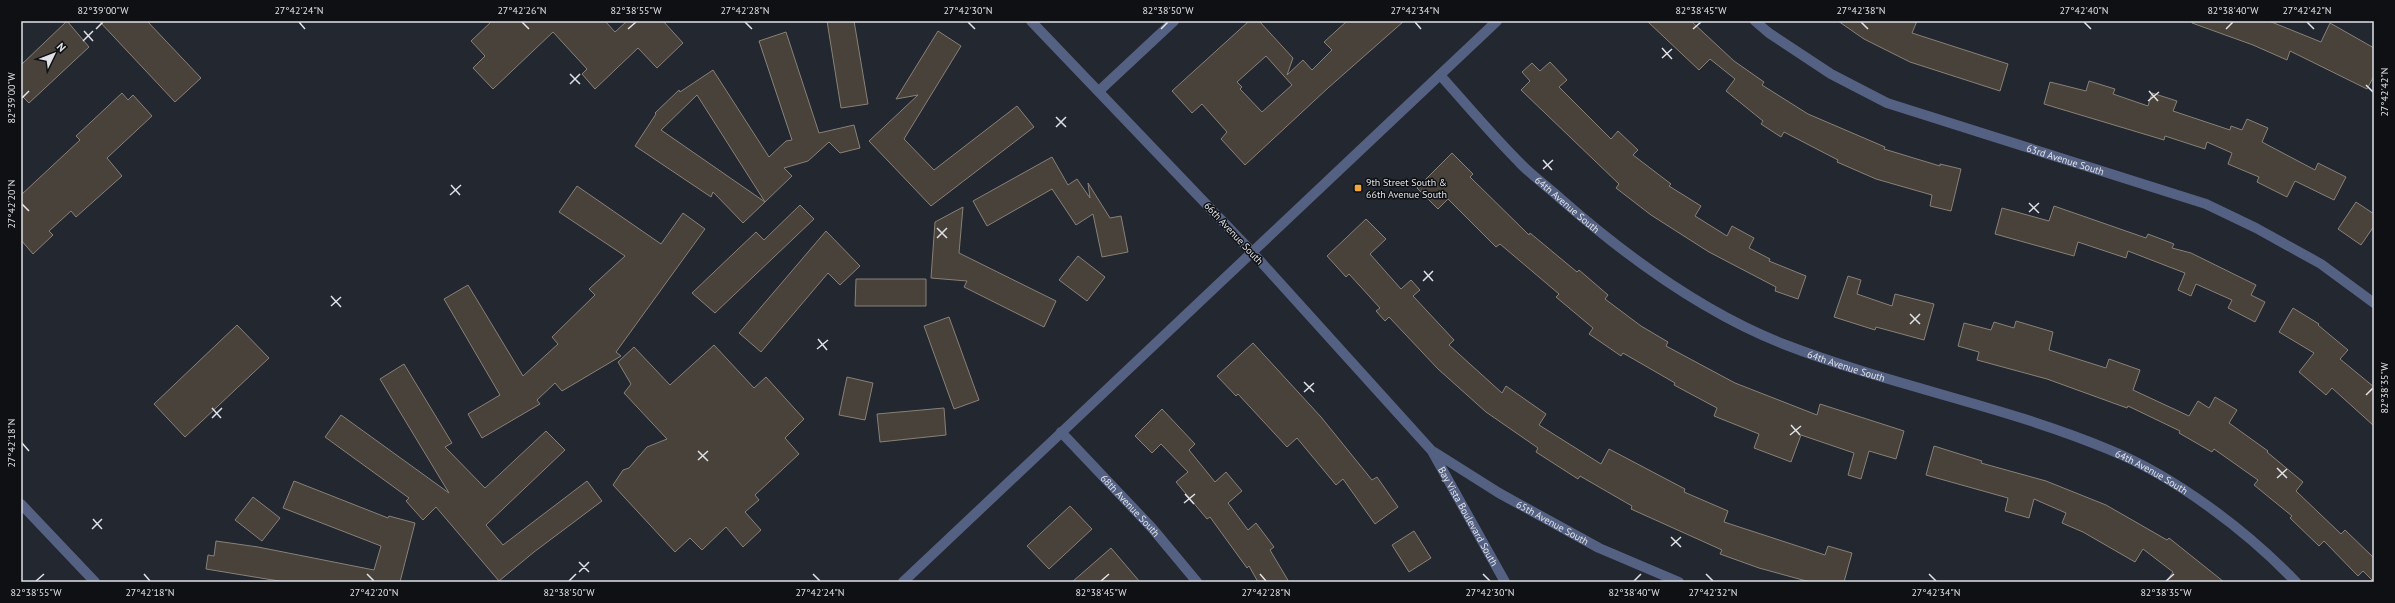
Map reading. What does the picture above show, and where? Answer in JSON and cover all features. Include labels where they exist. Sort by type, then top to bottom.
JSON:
[{"type":"street","name":"66th Avenue South","points":[[1031,21],[1252,252],[1432,451]]},
{"type":"street","points":[[1099,92],[1174,21]]},
{"type":"street","points":[[903,582],[1497,21]]},
{"type":"street","name":"63rd Avenue South","points":[[1755,21],[1768,33],[1831,74],[1887,104],[2206,204],[2256,228],[2321,264],[2374,303]]},
{"type":"street","name":"64th Avenue South","points":[[1440,75],[1520,163],[1585,220],[1649,268],[1714,310],[1784,344],[1868,373],[2045,426],[2112,450],[2171,483],[2223,518],[2274,559],[2296,582]]},
{"type":"street","name":"68th Avenue South","points":[[1061,432],[1152,528],[1197,582]]},
{"type":"street","name":"Bay Vista Boulevard South","points":[[1432,451],[1505,582]]},
{"type":"street","name":"65th Avenue South","points":[[1432,451],[1499,494],[1599,548],[1679,582]]},
{"type":"street","points":[[21,504],[95,582]]},
{"type":"building","points":[[67,21],[89,47],[29,103],[21,95],[21,65]]},
{"type":"building","points":[[99,21],[147,21],[201,78],[175,102]]},
{"type":"building","points":[[492,21],[605,21],[615,32],[627,21],[663,21],[683,43],[657,68],[638,48],[595,89],[582,74],[587,69],[553,32],[493,89],[473,68],[485,56],[471,41]]},
{"type":"building","points":[[827,21],[854,21],[868,104],[841,108]]},
{"type":"building","points":[[1249,21],[1259,21],[1293,58],[1287,75],[1303,60],[1312,70],[1332,50],[1324,42],[1347,21],[1404,21],[1328,88],[1245,165],[1221,139],[1227,132],[1202,104],[1192,113],[1172,91]],"holes":[[[1266,56],[1292,85],[1262,112],[1240,89],[1242,87],[1237,82]]]},
{"type":"building","points":[[1647,21],[1691,21],[1734,61],[1764,82],[1762,85],[1808,114],[1885,147],[1884,149],[1940,166],[1940,164],[1961,169],[1951,211],[1930,206],[1932,195],[1876,179],[1837,162],[1838,160],[1784,132],[1781,137],[1761,124],[1763,121],[1726,91],[1735,79],[1710,59],[1699,70]]},
{"type":"building","points":[[1838,21],[1917,21],[1912,33],[2008,64],[2000,91],[1910,62],[1864,39]]},
{"type":"building","points":[[2192,21],[2269,21],[2321,42],[2330,23],[2374,48],[2374,76],[2367,89],[2290,51],[2287,60],[2253,45],[2192,23]]},
{"type":"building","points":[[938,31],[961,46],[904,139],[934,170],[1017,106],[1034,127],[931,206],[869,141],[918,95],[896,99]]},
{"type":"building","points":[[786,32],[819,133],[854,125],[860,148],[840,153],[829,142],[808,161],[784,168],[792,176],[765,202],[743,223],[713,192],[711,197],[635,146],[656,114],[655,113],[679,90],[680,92],[713,70],[769,157],[786,141],[792,140],[759,41]],"holes":[[[697,95],[765,202],[661,130]]]},
{"type":"building","points":[[1550,62],[1567,80],[1559,87],[1611,139],[1618,131],[1638,150],[1633,155],[1671,184],[1669,186],[1701,206],[1695,216],[1727,236],[1732,226],[1754,238],[1749,248],[1770,259],[1769,261],[1806,276],[1798,299],[1775,291],[1776,287],[1709,252],[1651,215],[1616,188],[1619,184],[1521,90],[1530,81],[1522,72],[1532,63],[1540,71]]},
{"type":"building","points":[[2089,81],[2115,89],[2113,94],[2148,106],[2152,93],[2177,101],[2173,111],[2230,130],[2231,126],[2242,130],[2247,119],[2268,128],[2262,142],[2315,170],[2318,163],[2346,177],[2334,200],[2295,181],[2287,197],[2257,182],[2259,177],[2228,164],[2232,153],[2207,142],[2205,149],[2165,136],[2164,140],[2044,104],[2050,82],[2086,91]]},
{"type":"building","points":[[122,93],[128,100],[133,95],[152,116],[107,158],[122,176],[76,217],[71,211],[49,231],[53,235],[33,254],[21,240],[21,195],[80,140],[76,136]]},
{"type":"building","points":[[1452,153],[1473,174],[1470,177],[1529,235],[1530,233],[1577,272],[1579,270],[1608,295],[1605,299],[1641,326],[1668,342],[1666,346],[1735,383],[1817,415],[1820,404],[1904,431],[1896,459],[1869,451],[1861,479],[1848,475],[1854,453],[1801,435],[1791,462],[1754,448],[1759,434],[1714,416],[1717,408],[1674,385],[1675,383],[1623,353],[1621,356],[1589,334],[1593,328],[1556,297],[1559,294],[1500,244],[1496,247],[1448,199],[1438,209],[1417,188]]},
{"type":"building","points":[[1052,157],[1068,185],[1077,179],[1090,198],[1088,183],[1110,218],[1121,216],[1128,252],[1102,257],[1093,214],[1076,225],[1052,189],[987,226],[973,201]]},
{"type":"building","points":[[577,186],[661,244],[683,213],[705,229],[616,352],[621,356],[562,391],[555,383],[537,400],[540,404],[482,438],[468,414],[500,395],[444,299],[468,285],[523,376],[558,344],[552,337],[595,295],[589,289],[625,256],[559,212]]},
{"type":"building","points":[[2356,202],[2374,214],[2374,226],[2361,245],[2338,229]]},
{"type":"building","points":[[800,205],[814,219],[715,313],[692,293],[756,232],[764,240]]},
{"type":"building","points":[[2054,206],[2146,238],[2148,234],[2174,244],[2172,248],[2191,253],[2256,285],[2251,295],[2265,302],[2255,322],[2228,308],[2232,300],[2196,284],[2191,296],[2178,290],[2185,273],[2128,251],[2126,258],[2078,242],[2074,256],[1995,234],[2002,208],[2049,221]]},
{"type":"building","points":[[963,207],[959,253],[1056,301],[1044,327],[964,287],[967,281],[931,278],[935,222]]},
{"type":"building","points":[[1366,219],[1386,239],[1370,254],[1401,289],[1411,280],[1420,290],[1413,296],[1454,340],[1449,345],[1502,393],[1506,386],[1546,414],[1539,425],[1601,464],[1609,449],[1685,489],[1684,492],[1728,511],[1724,522],[1825,555],[1828,546],[1852,553],[1844,582],[1810,582],[1759,568],[1720,554],[1722,550],[1631,509],[1632,506],[1580,476],[1578,479],[1536,452],[1538,448],[1486,412],[1438,369],[1389,317],[1385,321],[1376,311],[1380,308],[1349,274],[1346,277],[1327,256]]},
{"type":"building","points":[[826,231],[860,266],[840,285],[828,273],[761,352],[739,333]]},
{"type":"building","points":[[1078,256],[1105,277],[1087,301],[1059,280]]},
{"type":"building","points":[[1848,276],[1861,280],[1857,294],[1892,306],[1895,294],[1934,304],[1924,340],[1876,327],[1875,330],[1834,317]]},
{"type":"building","points":[[856,279],[926,279],[926,306],[855,306]]},
{"type":"building","points":[[2293,308],[2319,324],[2318,325],[2348,350],[2340,359],[2374,387],[2374,426],[2332,388],[2326,395],[2299,372],[2314,353],[2279,332]]},
{"type":"building","points":[[949,317],[979,400],[954,409],[924,326]]},
{"type":"building","points":[[2016,321],[2053,332],[2049,350],[2106,368],[2109,359],[2140,370],[2133,390],[2189,416],[2198,401],[2209,408],[2215,397],[2237,410],[2229,423],[2268,451],[2267,452],[2303,482],[2296,491],[2341,534],[2345,530],[2374,558],[2374,582],[2363,571],[2358,576],[2324,541],[2319,546],[2290,518],[2292,516],[2254,485],[2258,480],[2214,449],[2212,452],[2179,433],[2180,431],[2128,406],[2127,408],[2047,379],[1977,360],[1979,352],[1958,346],[1964,323],[1991,330],[1994,322],[2014,328]]},
{"type":"building","points":[[237,325],[269,358],[185,437],[154,404]]},
{"type":"building","points":[[1253,343],[1321,417],[1372,480],[1377,477],[1398,507],[1375,524],[1343,479],[1336,485],[1297,438],[1287,447],[1238,394],[1236,396],[1217,376]]},
{"type":"building","points":[[714,345],[754,388],[766,377],[804,419],[785,438],[799,454],[755,495],[759,500],[745,512],[761,530],[743,547],[726,527],[702,550],[690,538],[675,552],[613,485],[623,470],[629,468],[647,447],[667,439],[624,393],[631,384],[618,362],[634,347],[670,385]]},
{"type":"building","points":[[404,364],[452,443],[445,447],[485,488],[546,431],[565,450],[486,525],[503,545],[587,481],[602,501],[534,552],[499,581],[436,507],[423,520],[406,501],[409,498],[325,437],[341,415],[449,493],[380,379]]},
{"type":"building","points":[[847,377],[873,383],[865,420],[839,415]]},
{"type":"building","points":[[944,408],[946,435],[880,442],[877,414]]},
{"type":"building","points":[[1162,409],[1195,444],[1189,450],[1215,482],[1226,472],[1242,491],[1228,503],[1248,530],[1256,523],[1274,547],[1270,550],[1289,582],[1258,582],[1249,566],[1247,568],[1210,517],[1207,519],[1176,482],[1188,472],[1161,444],[1152,453],[1135,436]]},
{"type":"building","points":[[1934,446],[1982,461],[1981,463],[2046,481],[2106,505],[2167,540],[2169,538],[2224,582],[2166,582],[2173,572],[2143,549],[2135,562],[2083,532],[2062,523],[2066,513],[2034,499],[2029,518],[2005,511],[2008,498],[1926,475]]},
{"type":"building","points":[[294,481],[388,518],[389,516],[415,523],[400,582],[285,582],[206,569],[208,555],[214,556],[216,541],[258,547],[374,570],[381,546],[283,508]]},
{"type":"building","points":[[253,497],[280,518],[262,541],[235,520]]},
{"type":"building","points":[[1070,506],[1092,529],[1049,569],[1027,546]]},
{"type":"building","points":[[1414,531],[1431,558],[1409,572],[1392,545]]},
{"type":"building","points":[[1111,548],[1140,582],[1072,582]]},
{"type":"place","name":"9th Street South & 66th Avenue South","points":[[1358,188]]}]
